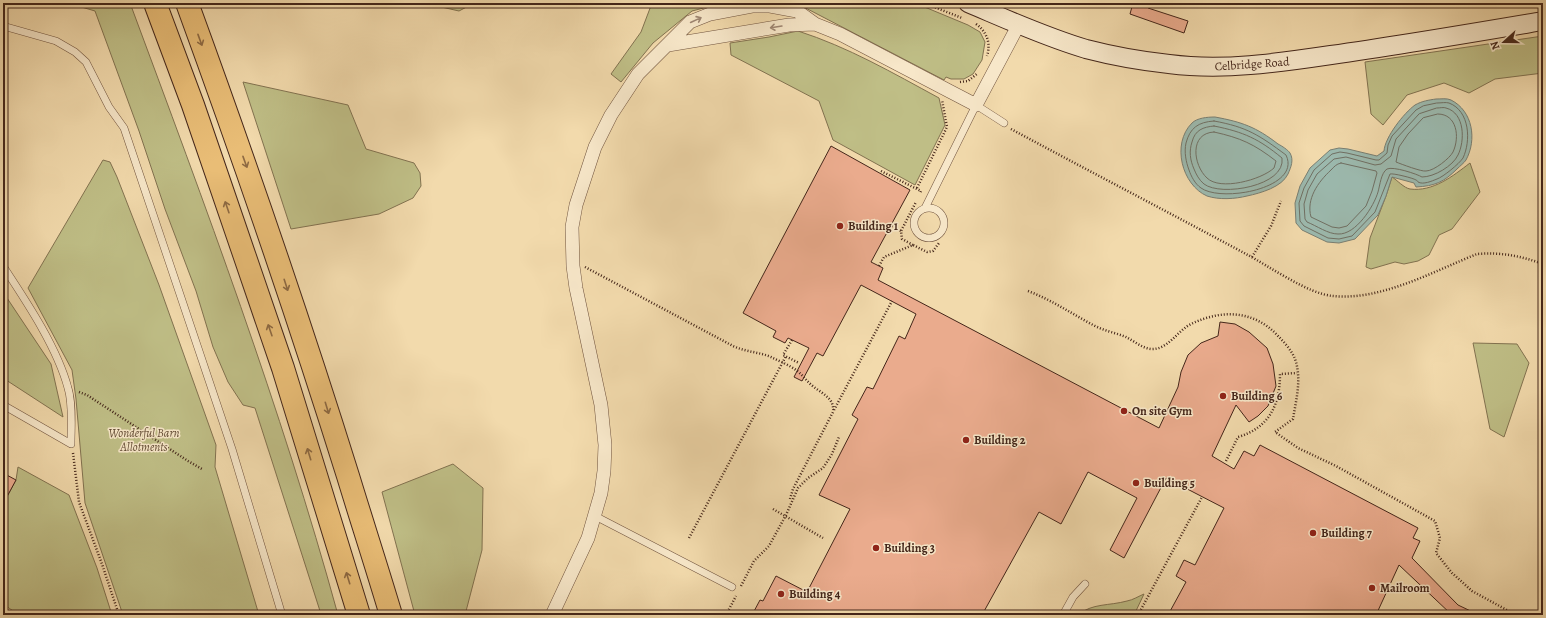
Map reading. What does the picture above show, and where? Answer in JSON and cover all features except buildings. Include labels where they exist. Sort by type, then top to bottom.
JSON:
[{"type":"highway","points":[[155,3],[193,105],[283,368],[359,615]]},
{"type":"highway","points":[[187,3],[246,164],[274,246],[321,391],[390,615]]},
{"type":"main road","name":"Celbridge Road","points":[[968,3],[1019,24],[1086,48],[1170,65],[1221,67],[1273,64],[1543,21]]},
{"type":"street","points":[[552,615],[588,538],[595,516],[601,493],[605,445],[601,406],[576,288],[573,266],[572,227],[576,205],[595,147],[638,74],[690,22],[710,14],[752,6],[770,6],[797,11],[815,24],[840,34],[976,106],[1019,24]]},
{"type":"street","points":[[668,45],[789,26],[815,24]]},
{"type":"lane","points":[[3,26],[56,41],[75,52],[86,62],[109,107],[124,128],[232,449],[282,615]]},
{"type":"lane","points":[[925,208],[935,209],[944,220],[940,233],[930,238],[922,237],[918,234],[913,221],[917,212],[925,208],[976,106],[1004,124]]},
{"type":"lane","points":[[3,266],[40,326],[62,369],[69,390],[72,444]]},
{"type":"lane","points":[[3,405],[72,444]]},
{"type":"lane","points":[[595,516],[732,587]]},
{"type":"lane","points":[[1063,615],[1073,597],[1085,584]]},
{"type":"path","points":[[1004,124],[1314,291],[1334,296],[1357,295],[1385,291],[1477,254],[1510,254],[1543,264]]},
{"type":"path","points":[[881,171],[921,191],[901,231],[902,239],[927,252],[933,251],[938,243]]},
{"type":"path","points":[[1252,257],[1271,226],[1281,201]]},
{"type":"path","points":[[892,226],[901,231]]},
{"type":"path","points":[[879,266],[884,258],[913,245]]},
{"type":"path","points":[[573,266],[581,265],[741,349],[763,354],[796,370],[832,401],[834,408],[833,412]]},
{"type":"path","points":[[1028,291],[1047,298],[1096,326],[1128,338],[1148,348],[1162,348],[1190,325],[1217,315],[1230,314],[1245,316],[1259,320],[1272,328],[1285,343],[1295,359],[1299,386],[1293,419],[1274,432],[1298,448],[1336,466],[1435,521],[1440,538],[1436,553],[1452,573],[1472,591],[1516,615]]},
{"type":"path","points":[[790,498],[793,489],[892,301]]},
{"type":"path","points":[[792,340],[783,355],[799,363]]},
{"type":"path","points":[[689,538],[786,356]]},
{"type":"path","points":[[1226,461],[1238,437],[1246,435],[1260,427],[1273,410],[1280,390],[1280,374],[1297,373]]},
{"type":"path","points":[[69,390],[87,395],[202,469]]},
{"type":"path","points":[[740,587],[754,561],[769,546],[786,515],[798,488],[808,478],[823,468],[832,454],[839,437]]},
{"type":"path","points":[[72,444],[80,502],[118,615]]},
{"type":"path","points":[[1138,615],[1202,497]]},
{"type":"path","points":[[773,509],[786,515],[823,538]]},
{"type":"path","points":[[726,615],[737,594]]},
{"type":"path","points":[[3,609],[11,615]]},
{"type":"path","points":[[996,611],[1004,615]]},
{"type":"green space","points":[[68,3],[130,3],[214,231],[267,383],[316,537],[338,615],[321,615],[255,408],[243,405],[228,382],[213,347],[196,291],[165,209],[139,131],[95,11]]},
{"type":"green space","points":[[424,3],[474,3],[459,11]]},
{"type":"green space","points":[[652,3],[723,3],[692,11],[653,43],[621,82],[611,74],[641,32]]},
{"type":"green space","points":[[796,3],[915,3],[968,25],[980,32],[985,42],[982,60],[973,74],[964,79],[951,79],[946,77],[944,80]]},
{"type":"green space","points":[[798,31],[817,37],[852,53],[939,98],[945,125],[915,185],[833,140],[819,101],[731,55],[730,43]]},
{"type":"green space","points":[[1543,36],[1543,73],[1495,79],[1469,93],[1444,83],[1407,95],[1383,125],[1371,114],[1365,62]]},
{"type":"green space","points":[[243,82],[348,105],[366,149],[414,163],[420,173],[421,186],[413,198],[379,214],[291,229]]},
{"type":"green space","name":"Wonderful Barn Allotments","points":[[103,160],[110,162],[117,177],[159,285],[216,445],[215,467],[259,615],[123,615],[85,503],[72,370],[28,288]]},
{"type":"green space","points":[[1470,163],[1480,192],[1452,229],[1439,235],[1429,255],[1418,261],[1404,264],[1395,262],[1371,269],[1366,267],[1370,238],[1392,177],[1403,186],[1410,189],[1427,188],[1442,182]]},
{"type":"green space","points":[[7,298],[51,364],[63,417],[3,378],[3,305]]},
{"type":"green space","points":[[1473,343],[1517,344],[1529,363],[1504,437],[1490,429]]},
{"type":"green space","points":[[453,464],[483,488],[482,550],[465,615],[415,615],[382,492]]},
{"type":"green space","points":[[18,467],[69,495],[97,568],[112,615],[19,615],[6,606],[3,600],[3,504],[16,480]]},
{"type":"green space","points":[[1144,594],[1134,615],[1078,615],[1089,608],[1120,603]]},
{"type":"water","points":[[1428,100],[1451,100],[1464,111],[1468,119],[1472,135],[1471,144],[1466,160],[1463,163],[1443,180],[1429,186],[1416,187],[1414,183],[1392,177],[1378,215],[1355,239],[1339,243],[1327,242],[1302,230],[1296,223],[1295,203],[1300,186],[1310,168],[1330,150],[1339,148],[1377,156],[1384,151],[1391,132],[1415,105]]},
{"type":"water","points":[[1215,117],[1233,121],[1256,129],[1288,151],[1292,161],[1285,179],[1270,189],[1237,198],[1222,199],[1207,196],[1198,191],[1191,183],[1182,163],[1182,142],[1186,132],[1194,121],[1202,118]]},
{"type":"place","name":"Building 1","points":[[840,226]]},
{"type":"place","name":"Building 6","points":[[1223,396]]},
{"type":"place","name":"On site Gym","points":[[1124,411]]},
{"type":"place","name":"Building 2","points":[[966,440]]},
{"type":"place","name":"Building 5","points":[[1136,483]]},
{"type":"place","name":"Building 7","points":[[1313,533]]},
{"type":"place","name":"Building 3","points":[[876,548]]},
{"type":"place","name":"Mailroom","points":[[1372,588]]},
{"type":"place","name":"Building 4","points":[[781,594]]}]
